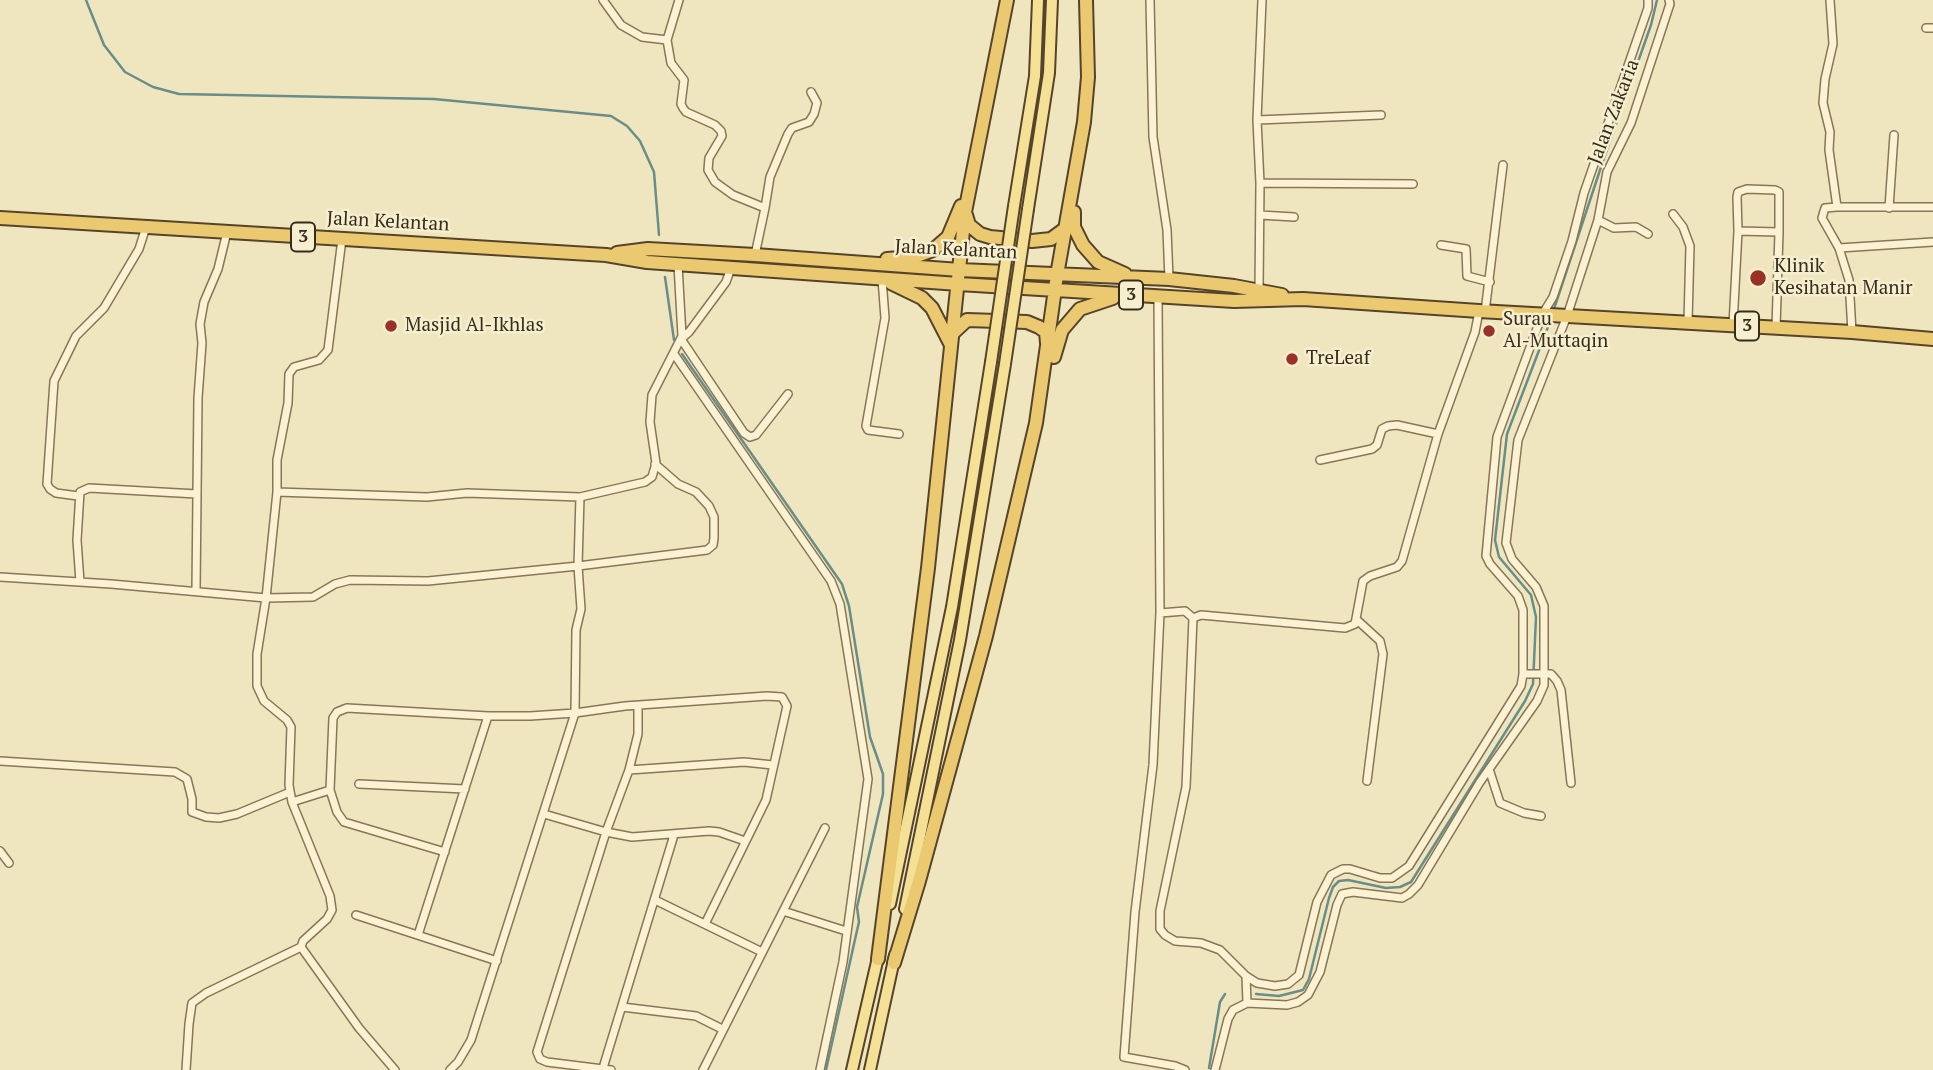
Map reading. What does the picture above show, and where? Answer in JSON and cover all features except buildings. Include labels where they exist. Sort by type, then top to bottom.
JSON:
[{"type":"highway","points":[[878,959],[906,754],[965,212],[1007,0]]},
{"type":"highway","points":[[894,962],[983,648],[1036,422],[1057,275],[1084,122],[1088,77],[1086,0]]},
{"type":"highway","points":[[1076,170],[1073,227],[1083,245],[1098,262],[1121,273],[1155,278]]},
{"type":"highway","points":[[855,263],[914,257],[933,250],[948,237],[971,179]]},
{"type":"highway","points":[[965,212],[969,225],[980,234],[990,237],[1032,241],[1051,239],[1066,227]]},
{"type":"highway","name":"Jalan Kelantan","points":[[0,218],[606,255],[678,265],[1130,295],[1234,300],[1303,299],[1852,332],[1933,340]]},
{"type":"highway","name":"Jalan Kelantan","points":[[606,255],[648,249],[755,254],[960,270],[1155,278],[1259,290],[1303,299]]},
{"type":"highway","points":[[882,279],[922,299],[952,339]]},
{"type":"highway","points":[[1036,422],[1047,392],[1062,330],[1080,309],[1100,301],[1130,295]]},
{"type":"highway","points":[[952,339],[967,320],[1027,322],[1045,332],[1048,347]]},
{"type":"main road","points":[[852,1070],[922,758],[952,607],[1035,76],[1038,0]]},
{"type":"main road","points":[[870,1070],[960,640],[1049,73],[1052,0]]},
{"type":"street","points":[[603,0],[621,25],[642,37],[667,40]]},
{"type":"street","points":[[679,0],[667,40],[671,63],[684,80],[681,104],[686,112],[715,125],[722,136],[709,158],[708,170],[715,182],[733,195],[765,208]]},
{"type":"street","points":[[1150,0],[1153,137],[1167,230],[1169,279]]},
{"type":"street","points":[[1259,290],[1260,183],[1257,120],[1262,0]]},
{"type":"street","points":[[1215,1070],[1228,1019],[1233,1010],[1247,1003],[1287,1005],[1308,995],[1320,972],[1342,894],[1353,892],[1402,898],[1418,885],[1489,769],[1537,701],[1544,685],[1544,606],[1536,587],[1512,559],[1506,543],[1518,440],[1554,315],[1553,297],[1648,8],[1648,0]]},
{"type":"street","name":"Jalan Zakaria","points":[[1554,315],[1598,220],[1607,172],[1631,123],[1670,4],[1669,0]]},
{"type":"street","points":[[1830,0],[1833,44],[1823,103],[1830,132],[1829,150],[1837,207]]},
{"type":"street","points":[[755,254],[770,177],[792,128],[809,122],[814,114],[817,103],[811,92]]},
{"type":"street","points":[[1257,120],[1381,115]]},
{"type":"street","points":[[1889,208],[1894,135]]},
{"type":"street","points":[[1193,618],[1201,615],[1345,628],[1353,626],[1363,581],[1397,567],[1402,561],[1438,434],[1490,282],[1503,165]]},
{"type":"street","points":[[1260,183],[1413,184]]},
{"type":"street","points":[[1733,326],[1737,197],[1738,192],[1747,188],[1779,192],[1776,328]]},
{"type":"street","points":[[1586,193],[1600,198]]},
{"type":"street","points":[[1852,332],[1849,280],[1839,248],[1822,218],[1825,208],[1933,207]]},
{"type":"street","points":[[1673,214],[1683,227],[1690,246],[1688,322]]},
{"type":"street","points":[[1260,215],[1294,217]]},
{"type":"street","points":[[1598,220],[1614,228],[1636,227],[1648,234]]},
{"type":"street","points":[[78,496],[56,493],[47,484],[54,381],[76,337],[104,308],[139,249],[146,227]]},
{"type":"street","points":[[1738,231],[1779,232]]},
{"type":"street","points":[[196,591],[198,398],[202,343],[200,324],[204,302],[218,269],[227,232]]},
{"type":"street","points":[[186,1070],[188,1024],[192,1003],[206,993],[301,947],[303,941],[327,919],[332,910],[330,896],[292,802],[291,727],[287,720],[264,701],[257,686],[257,654],[267,598],[277,492],[277,460],[288,403],[289,374],[294,367],[319,360],[326,355],[342,239]]},
{"type":"street","points":[[1839,248],[1933,242]]},
{"type":"street","points":[[1441,245],[1466,249],[1466,276],[1490,282]]},
{"type":"street","points":[[678,265],[681,339],[744,433],[750,437],[756,435],[788,394]]},
{"type":"street","points":[[277,492],[427,497],[467,493],[580,497],[645,482],[652,477],[656,464],[650,422],[652,395],[681,339],[726,282],[731,268]]},
{"type":"street","points":[[882,279],[885,318],[866,426],[868,430],[899,434]]},
{"type":"street","points":[[1158,295],[1163,612],[1153,765],[1135,912],[1124,1057],[1185,1070]]},
{"type":"street","points":[[1163,612],[1188,611],[1193,618],[1186,787],[1160,911],[1160,929],[1164,935],[1175,941],[1201,943],[1220,950],[1257,983],[1275,986],[1294,981],[1299,975],[1317,902],[1331,875],[1343,869],[1350,869],[1380,878],[1392,878],[1409,866],[1508,709],[1526,674],[1523,610],[1518,596],[1490,564],[1485,545],[1497,438],[1554,315]]},
{"type":"street","points":[[674,354],[836,592],[854,681],[868,775],[843,962],[820,1070]]},
{"type":"street","points":[[1320,460],[1371,449],[1377,445],[1382,429],[1388,426],[1398,425],[1438,434]]},
{"type":"street","points":[[0,577],[267,598],[313,597],[335,584],[350,580],[428,581],[701,552],[713,545],[714,517],[709,506],[696,492],[678,484],[656,464]]},
{"type":"street","points":[[80,582],[77,540],[80,492],[89,488],[197,494]]},
{"type":"street","points":[[450,1070],[471,1040],[575,713],[576,629],[580,610],[580,497]]},
{"type":"street","points":[[1356,619],[1380,641],[1383,654],[1367,781]]},
{"type":"street","points":[[1526,674],[1551,674],[1561,690],[1571,783]]},
{"type":"street","points":[[445,852],[344,822],[337,812],[330,790],[333,718],[337,712],[347,708],[488,716],[575,713],[625,706],[782,697],[787,706],[766,800],[705,924]]},
{"type":"street","points":[[638,707],[638,734],[629,770],[606,832],[537,1052],[540,1059],[607,1069],[622,1007],[674,835]]},
{"type":"street","points":[[418,935],[488,716]]},
{"type":"street","points":[[0,761],[174,772],[187,779],[193,803],[192,812],[206,817],[219,818],[237,814],[290,792]]},
{"type":"street","points":[[629,770],[744,762],[773,765]]},
{"type":"street","points":[[1489,769],[1495,783],[1497,802],[1524,813],[1541,816]]},
{"type":"street","points":[[359,784],[465,789]]},
{"type":"street","points":[[292,802],[330,790]]},
{"type":"street","points":[[544,814],[632,837],[719,832],[745,841]]},
{"type":"street","points":[[703,1070],[825,828]]},
{"type":"street","points":[[0,851],[9,863]]},
{"type":"street","points":[[655,900],[762,952]]},
{"type":"street","points":[[783,911],[846,931]]},
{"type":"street","points":[[356,915],[497,961]]},
{"type":"street","points":[[301,947],[359,1028],[395,1070]]},
{"type":"street","points":[[1246,976],[1247,1003]]},
{"type":"street","points":[[622,1007],[696,1016],[722,1029]]},
{"type":"waterway","points":[[86,0],[104,45],[125,72],[153,87],[179,94],[434,99],[611,116],[627,126],[640,141],[654,172],[659,235]]},
{"type":"waterway","points":[[1553,312],[1651,25],[1657,0]]},
{"type":"waterway","points":[[665,277],[674,340]]},
{"type":"waterway","points":[[1256,994],[1279,996],[1303,990],[1309,979],[1329,898],[1333,887],[1339,881],[1348,880],[1386,888],[1400,887],[1411,882],[1525,701],[1533,684],[1536,617],[1531,595],[1499,557],[1495,540],[1507,434],[1551,319]]},
{"type":"waterway","points":[[682,354],[842,584],[849,606],[870,737],[883,774],[883,794],[857,907],[859,922],[826,1070]]},
{"type":"waterway","points":[[1209,1068],[1220,1002],[1225,994]]},
{"type":"place","name":"Klinik Kesihatan Manir","points":[[1758,278]]},
{"type":"place","name":"Masjid Al-Ikhlas","points":[[391,326]]},
{"type":"place","name":"Surau Al-Muttaqin","points":[[1489,331]]},
{"type":"place","name":"TreLeaf","points":[[1292,359]]}]
